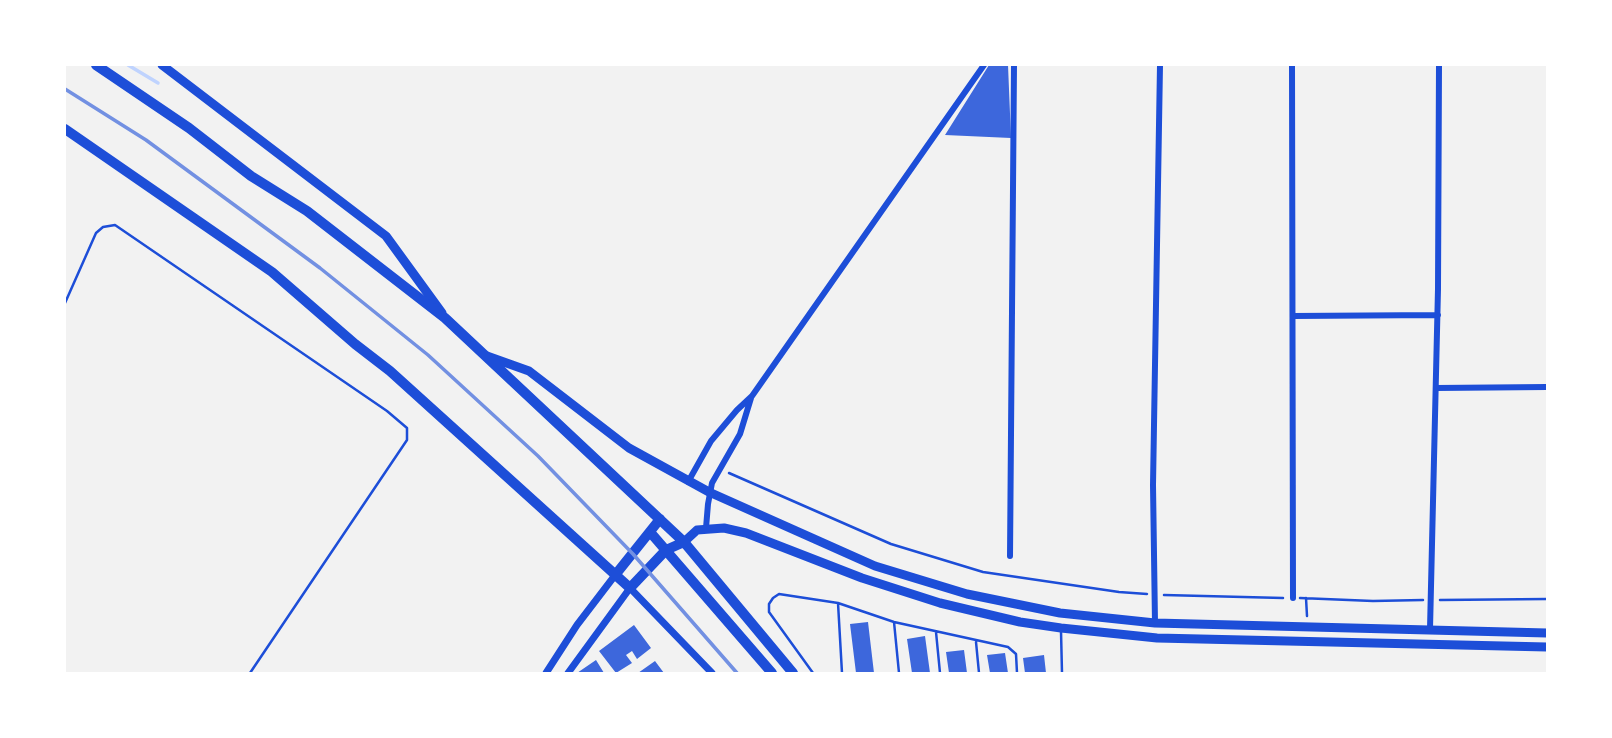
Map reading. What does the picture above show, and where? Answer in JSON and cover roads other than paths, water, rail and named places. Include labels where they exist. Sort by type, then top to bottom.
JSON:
[{"type":"highway","points":[[96,65],[189,128],[251,176],[307,211],[445,318],[684,542],[793,673]]},
{"type":"highway","points":[[65,130],[272,272],[390,371],[630,588],[666,550],[684,542]]},
{"type":"highway","points":[[616,574],[660,519]]},
{"type":"highway","points":[[650,533],[772,673]]},
{"type":"main road","points":[[162,65],[386,236],[445,318]]},
{"type":"main road","points":[[487,356],[528,371],[629,448],[688,482],[711,487],[831,548],[921,581],[967,594],[1060,613],[1155,623],[1547,633]]},
{"type":"main road","points":[[684,542],[698,530],[706,528],[723,528],[746,533],[874,582],[940,603],[1020,622],[1061,628],[1157,638],[1547,647]]},
{"type":"street","points":[[688,482],[723,425],[752,396],[984,65]]},
{"type":"street","points":[[1010,556],[1014,65]]},
{"type":"street","points":[[1155,623],[1153,485],[1160,65]]},
{"type":"street","points":[[1292,65],[1293,598]]},
{"type":"street","points":[[1430,629],[1433,600],[1438,315],[1439,65]]},
{"type":"street","points":[[1293,316],[1438,315]]},
{"type":"street","points":[[1436,388],[1547,387]]},
{"type":"street","points":[[706,528],[711,487],[740,434],[752,396]]},
{"type":"street","points":[[546,673],[577,625],[616,574]]},
{"type":"street","points":[[568,673],[630,588],[712,673]]},
{"type":"lane","points":[[65,303],[96,233],[103,227],[115,225],[387,411],[407,428],[407,440],[250,673]]},
{"type":"lane","points":[[813,673],[769,612],[769,604],[779,594],[838,603],[894,622],[1013,650],[1016,654],[1017,673]]},
{"type":"lane","points":[[838,603],[842,673]]},
{"type":"lane","points":[[894,622],[900,673]]},
{"type":"lane","points":[[1061,628],[1062,673]]},
{"type":"lane","points":[[936,632],[940,673]]},
{"type":"lane","points":[[976,640],[979,673]]},
{"type":"waterway","points":[[128,65],[158,83]]},
{"type":"railway","points":[[65,89],[146,140],[320,268],[428,355],[538,456],[633,554],[737,673]]}]
